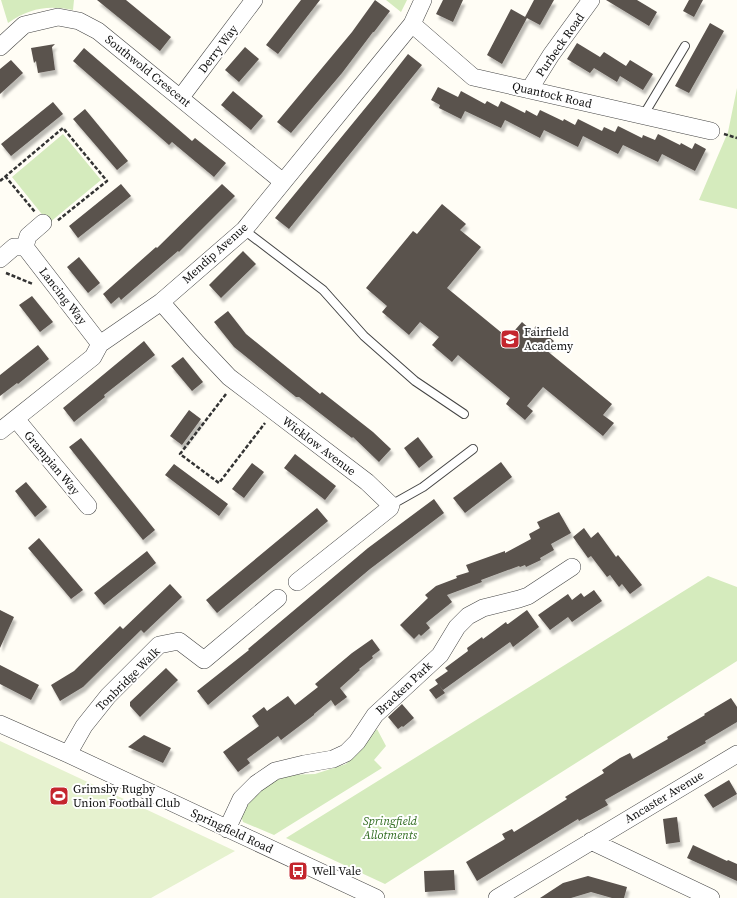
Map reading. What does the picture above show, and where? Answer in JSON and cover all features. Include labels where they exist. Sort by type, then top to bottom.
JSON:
[{"type":"street","name":"Derry Way","points":[[181,98],[254,0]]},
{"type":"street","name":"Mendip Avenue","points":[[0,431],[93,357],[100,344],[161,302],[244,230],[412,24],[423,0]]},
{"type":"street","name":"Purbeck Road","points":[[529,90],[551,55],[591,0]]},
{"type":"street","name":"Southwold Crescent","points":[[0,47],[24,25],[58,17],[79,21],[98,31],[283,182]]},
{"type":"street","name":"Quantock Road","points":[[412,24],[473,77],[711,131]]},
{"type":"street","points":[[0,259],[14,247],[25,247],[28,236],[44,223]]},
{"type":"street","name":"Lancing Way","points":[[25,247],[100,344]]},
{"type":"street","name":"Wicklow Avenue","points":[[161,302],[229,377],[366,482],[391,506]]},
{"type":"street","name":"Grampian Way","points":[[16,419],[88,506]]},
{"type":"street","points":[[297,582],[391,506]]},
{"type":"street","name":"Bracken Park","points":[[227,828],[241,799],[256,784],[275,771],[333,759],[346,753],[357,742],[374,715],[440,655],[457,627],[468,616],[483,608],[519,600],[528,596],[572,567]]},
{"type":"street","name":"Tonbridge Walk","points":[[68,754],[84,726],[108,696],[159,645],[179,641],[204,660],[278,598]]},
{"type":"street","name":"Springfield Road","points":[[0,724],[68,754],[376,898]]},
{"type":"street","name":"Ancaster Avenue","points":[[497,898],[737,754]]},
{"type":"street","points":[[591,842],[711,898]]},
{"type":"lane","points":[[643,116],[685,46]]},
{"type":"lane","points":[[244,230],[323,290],[364,336],[415,381],[464,414]]},
{"type":"lane","points":[[391,506],[423,488],[473,449]]},
{"type":"path","points":[[0,181],[5,176],[63,128],[107,181],[49,228],[5,176]]},
{"type":"path","points":[[0,271],[32,283],[37,289]]},
{"type":"path","points":[[234,381],[180,454],[219,483],[273,411]]},
{"type":"green space","points":[[1,0],[74,0],[73,10],[55,8],[39,9],[24,14],[8,23]]},
{"type":"green space","points":[[386,0],[407,0],[401,12]]},
{"type":"green space","points":[[737,88],[737,209],[699,200],[728,132]]},
{"type":"green space","points":[[63,134],[101,180],[49,223],[12,177]]},
{"type":"green space","name":"Springfield Allotments","points":[[708,576],[737,587],[737,661],[385,884],[286,838]]},
{"type":"green space","points":[[377,729],[386,746],[374,760],[382,768],[274,835],[243,822],[240,812],[257,788],[286,775],[315,774],[346,764]]},
{"type":"green space","name":"Grimsby Rugby Union Football Club","points":[[0,741],[235,851],[151,898],[0,898]]},
{"type":"building","points":[[97,0],[126,0],[171,37],[160,51]]},
{"type":"building","points":[[301,0],[320,0],[278,54],[266,45]]},
{"type":"building","points":[[375,0],[390,11],[342,73],[291,133],[277,122],[352,32]]},
{"type":"building","points":[[443,0],[463,0],[453,22],[436,14]]},
{"type":"building","points":[[534,0],[554,0],[540,25],[525,17]]},
{"type":"building","points":[[606,0],[637,0],[657,12],[649,26]]},
{"type":"building","points":[[689,0],[703,0],[694,17],[683,11]]},
{"type":"building","points":[[511,9],[527,18],[502,64],[487,55]]},
{"type":"building","points":[[710,23],[724,31],[689,93],[675,86]]},
{"type":"building","points":[[577,43],[600,57],[604,52],[626,66],[630,60],[653,74],[643,90],[620,76],[617,82],[594,68],[590,73],[567,59]]},
{"type":"building","points":[[55,44],[52,47],[55,70],[38,73],[36,61],[34,63],[31,48]]},
{"type":"building","points":[[245,47],[259,59],[239,82],[225,70]]},
{"type":"building","points":[[84,48],[192,141],[195,138],[226,163],[214,177],[172,142],[169,145],[73,61]]},
{"type":"building","points":[[408,54],[422,65],[289,229],[275,218]]},
{"type":"building","points":[[11,60],[23,73],[0,94],[0,69]]},
{"type":"building","points":[[438,87],[458,97],[461,91],[485,104],[487,101],[498,107],[501,101],[525,113],[526,110],[537,116],[540,110],[575,125],[578,119],[602,131],[604,127],[615,132],[618,126],[642,138],[643,135],[655,140],[658,134],[692,149],[695,143],[706,149],[695,171],[662,154],[658,162],[623,145],[618,154],[583,136],[578,147],[544,130],[540,138],[505,120],[501,128],[465,111],[461,119],[439,108],[440,105],[431,100]]},
{"type":"building","points":[[233,91],[263,116],[251,130],[221,105]]},
{"type":"building","points":[[53,102],[63,114],[11,156],[1,144]]},
{"type":"building","points":[[85,109],[128,161],[117,170],[73,119]]},
{"type":"building","points":[[121,184],[131,196],[78,238],[69,226]]},
{"type":"building","points":[[222,184],[235,196],[179,252],[178,251],[121,300],[119,297],[111,304],[103,294],[156,247],[157,248]]},
{"type":"building","points":[[442,204],[466,224],[460,230],[481,247],[447,288],[508,338],[522,322],[532,331],[536,326],[554,341],[546,350],[612,404],[603,415],[614,423],[603,436],[543,387],[527,406],[533,411],[525,420],[506,404],[510,398],[458,355],[452,362],[432,345],[439,337],[420,322],[409,335],[382,312],[387,306],[366,288],[413,231],[417,234]]},
{"type":"building","points":[[243,251],[256,264],[221,298],[209,285]]},
{"type":"building","points":[[79,257],[100,283],[88,293],[67,267]]},
{"type":"building","points":[[32,296],[53,322],[40,332],[19,305]]},
{"type":"building","points":[[228,311],[246,334],[320,394],[322,392],[373,432],[391,449],[379,462],[353,437],[352,438],[299,397],[296,397],[234,347],[214,322]]},
{"type":"building","points":[[144,341],[155,355],[104,395],[105,397],[74,422],[63,408]]},
{"type":"building","points":[[38,345],[49,359],[18,384],[17,383],[0,396],[0,375]]},
{"type":"building","points":[[183,357],[203,382],[192,391],[171,366]]},
{"type":"building","points":[[189,410],[201,419],[182,445],[170,436]]},
{"type":"building","points":[[418,437],[433,457],[419,468],[404,448]]},
{"type":"building","points":[[81,438],[155,530],[143,540],[69,447]]},
{"type":"building","points":[[295,454],[336,486],[325,500],[284,468]]},
{"type":"building","points":[[501,462],[512,477],[465,513],[453,498]]},
{"type":"building","points":[[252,463],[264,472],[244,498],[232,489]]},
{"type":"building","points":[[174,464],[228,504],[219,516],[165,475]]},
{"type":"building","points":[[26,482],[47,507],[35,517],[15,491]]},
{"type":"building","points":[[434,499],[444,513],[370,569],[208,705],[197,691],[249,650],[248,649],[368,548]]},
{"type":"building","points":[[317,508],[328,521],[217,613],[206,600]]},
{"type":"building","points":[[559,512],[571,533],[551,544],[554,550],[540,558],[541,560],[526,567],[525,565],[519,566],[481,580],[482,582],[447,595],[452,602],[426,623],[430,628],[421,636],[419,634],[414,639],[400,625],[428,598],[425,595],[436,586],[457,578],[456,576],[469,572],[466,565],[505,551],[505,553],[531,539],[529,534],[540,528],[537,522]]},
{"type":"building","points":[[584,528],[591,538],[598,532],[616,557],[618,555],[642,585],[630,594],[622,584],[619,587],[610,575],[607,577],[591,556],[588,558],[573,537]]},
{"type":"building","points":[[39,538],[83,590],[71,599],[28,548]]},
{"type":"building","points":[[147,551],[156,563],[104,605],[94,593]]},
{"type":"building","points":[[170,584],[182,597],[144,633],[141,630],[83,687],[60,701],[51,685],[74,671],[120,626],[123,629]]},
{"type":"building","points":[[594,590],[602,601],[572,622],[568,617],[550,630],[538,615],[568,594],[572,600],[581,593],[584,597]]},
{"type":"building","points":[[0,610],[14,617],[0,648]]},
{"type":"building","points":[[527,610],[539,627],[513,647],[510,642],[443,690],[439,685],[445,693],[436,699],[429,690],[438,684],[435,680],[448,671],[445,668],[468,651],[467,648],[482,637],[483,639],[506,622],[508,624]]},
{"type":"building","points":[[372,639],[380,650],[340,688],[347,697],[335,706],[331,700],[281,740],[278,736],[247,759],[250,763],[238,772],[223,752],[259,726],[252,716],[264,707],[267,711],[288,696],[295,705],[318,687],[315,684],[352,653]]},
{"type":"building","points":[[0,665],[39,685],[31,700],[0,684]]},
{"type":"building","points":[[166,668],[178,680],[140,717],[130,706],[130,702]]},
{"type":"building","points":[[731,698],[737,707],[737,722],[705,741],[706,743],[605,800],[608,805],[579,821],[578,819],[477,881],[466,862],[505,839],[502,834],[512,829],[514,832],[567,799],[565,797],[604,773],[602,770],[620,758],[630,753],[633,759],[668,739],[667,737]]},
{"type":"building","points":[[402,704],[414,718],[398,729],[388,717]]},
{"type":"building","points":[[144,735],[171,748],[163,763],[128,747]]},
{"type":"building","points":[[729,780],[737,794],[713,808],[704,795]]},
{"type":"building","points":[[677,817],[680,842],[666,844],[663,819]]},
{"type":"building","points":[[693,845],[727,861],[728,860],[737,864],[737,881],[687,858]]},
{"type":"building","points":[[454,870],[455,890],[425,892],[424,871]]},
{"type":"building","points":[[588,876],[627,887],[624,898],[612,898],[591,892],[571,898],[540,898],[563,883]]},
{"type":"place","name":"Fairfield Academy","points":[[510,339]]},
{"type":"place","name":"Grimsby Rugby Union Football Club","points":[[59,796]]},
{"type":"place","name":"Well Vale","points":[[298,871]]}]
